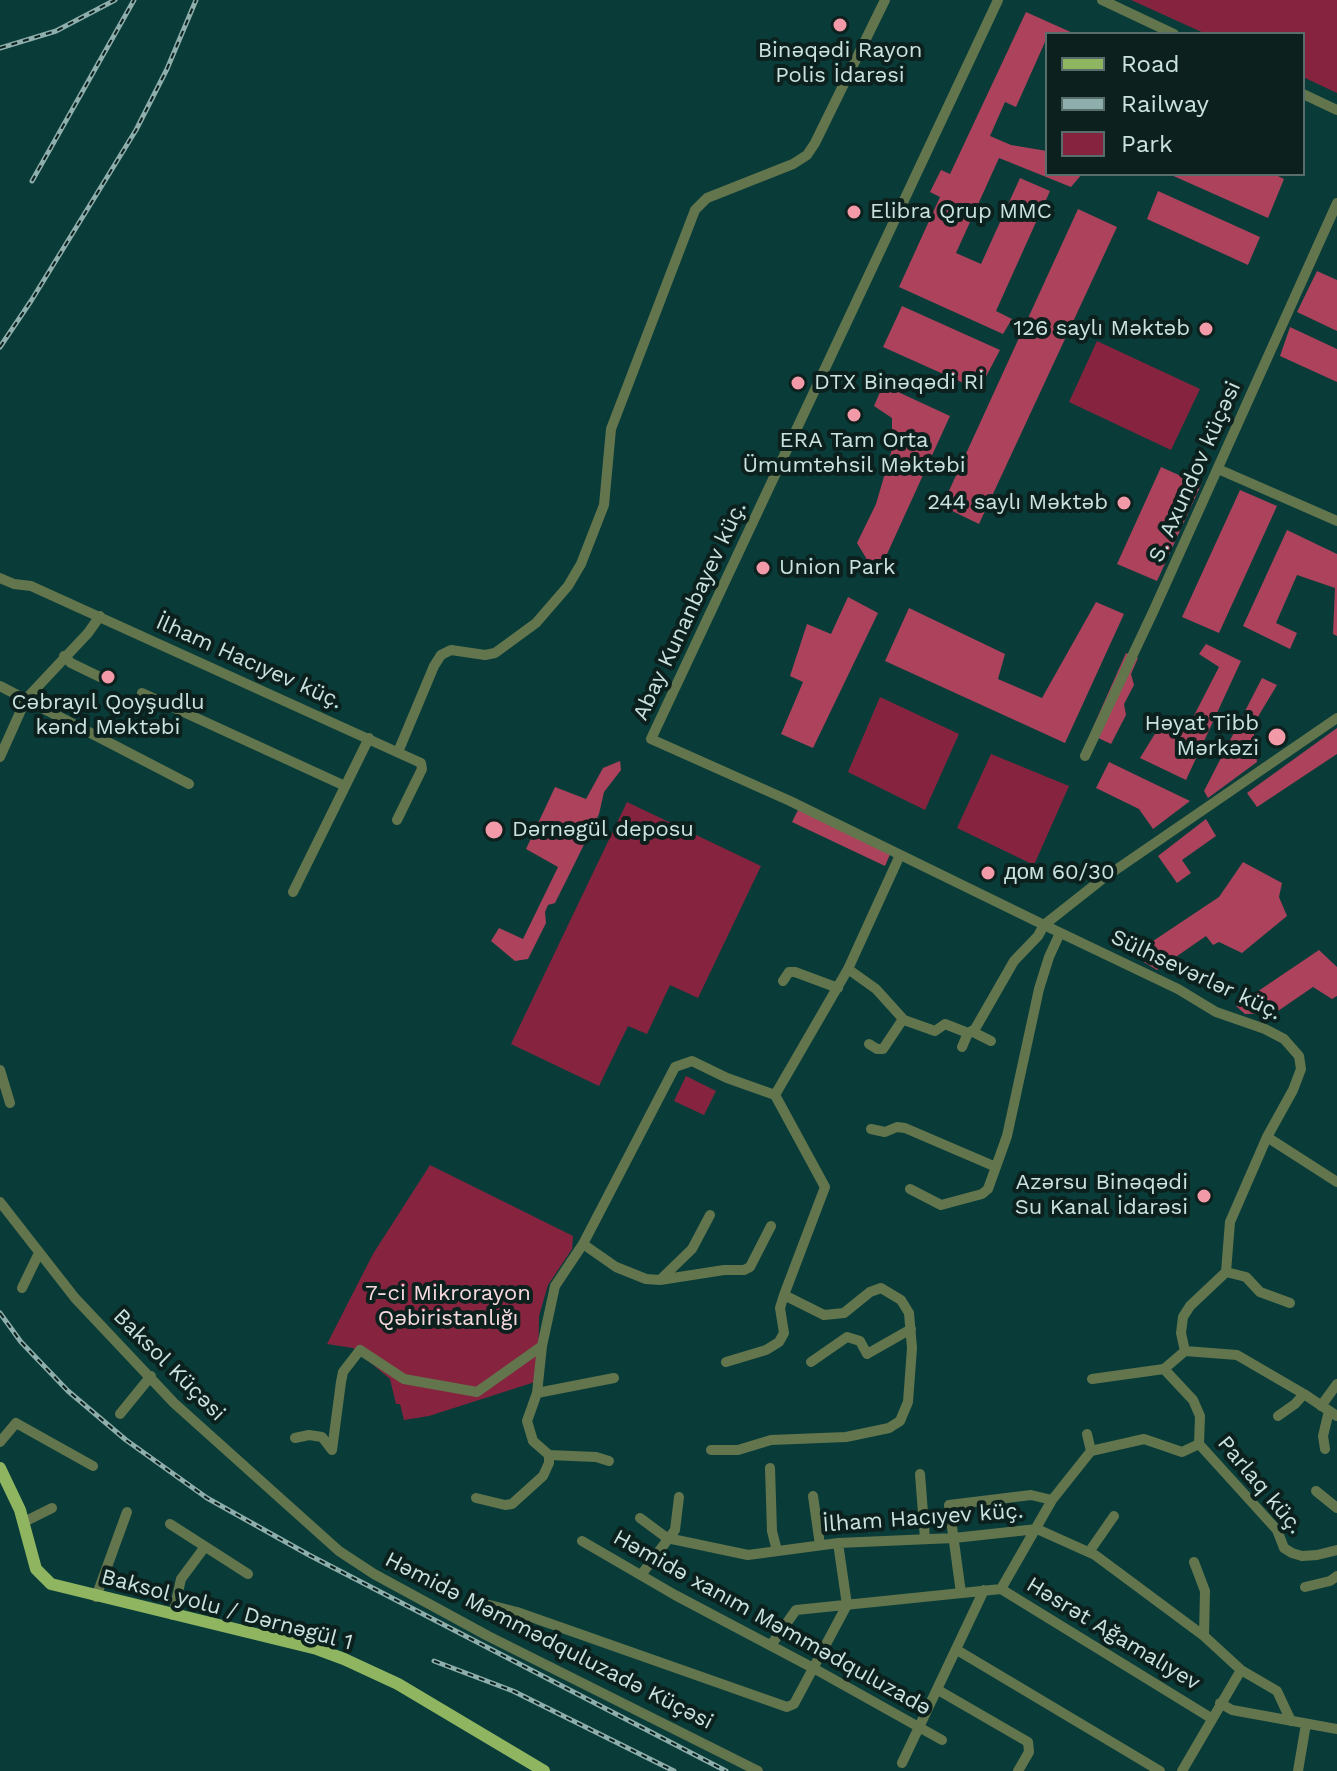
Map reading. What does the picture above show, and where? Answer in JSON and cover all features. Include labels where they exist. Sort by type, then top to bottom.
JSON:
[{"type":"main road","name":"Baksol yolu / Dərnəgül 1","points":[[0,1468],[24,1522],[39,1574],[51,1584],[317,1649],[398,1684],[544,1771]]},
{"type":"street","points":[[398,752],[441,655],[451,650],[485,655],[495,653],[536,623],[568,586],[586,553],[604,505],[611,429],[695,210],[707,198],[793,164],[811,150],[885,0]]},
{"type":"street","name":"Abay Kunanbayev küç.","points":[[998,0],[651,739],[790,801],[1044,925]]},
{"type":"street","points":[[1102,0],[1170,32]]},
{"type":"street","points":[[1305,95],[1337,110]]},
{"type":"street","name":"S. Axundov küçəsi","points":[[1085,756],[1337,203]]},
{"type":"street","points":[[1218,469],[1337,521]]},
{"type":"street","name":"İlham Hacıyev küç.","points":[[0,578],[31,586],[100,616],[421,763],[422,769],[397,820]]},
{"type":"street","points":[[1,749],[26,699],[100,616]]},
{"type":"street","points":[[64,656],[71,663],[100,677]]},
{"type":"street","points":[[0,686],[189,784]]},
{"type":"street","points":[[142,693],[345,786]]},
{"type":"street","points":[[962,1047],[1014,961],[1038,936],[1044,925],[1101,880],[1337,718]]},
{"type":"street","points":[[293,892],[369,738]]},
{"type":"street","points":[[775,1095],[848,969],[900,855]]},
{"type":"street","name":"Sülhsevərlər küç.","points":[[1044,925],[1178,989],[1216,1012],[1284,1039],[1299,1056],[1301,1069],[1267,1137]]},
{"type":"street","points":[[910,1189],[941,1205],[982,1194],[988,1189],[1007,1136],[1039,989],[1060,933]]},
{"type":"street","points":[[848,969],[876,989],[903,1019],[935,1031],[945,1024],[991,1041]]},
{"type":"street","points":[[783,981],[789,972],[795,972],[838,988]]},
{"type":"street","points":[[869,1044],[883,1049],[903,1019]]},
{"type":"street","points":[[609,1461],[596,1457],[549,1455],[533,1441],[527,1421],[537,1393],[542,1346],[555,1286],[583,1244],[675,1067],[682,1062],[692,1061],[727,1078],[775,1095],[825,1187],[780,1308],[784,1333],[779,1342],[766,1350],[726,1362]]},
{"type":"street","points":[[0,1070],[10,1103]]},
{"type":"street","points":[[871,1129],[885,1132],[897,1127],[905,1128],[996,1167]]},
{"type":"street","points":[[1185,1351],[1181,1333],[1183,1317],[1190,1306],[1226,1272],[1230,1222],[1267,1137],[1337,1182]]},
{"type":"street","name":"Baksol Küçəsi","points":[[0,1202],[75,1298],[174,1403],[326,1539]]},
{"type":"street","points":[[660,1280],[692,1249],[710,1215]]},
{"type":"street","points":[[583,1244],[616,1267],[646,1279],[660,1280],[744,1270],[750,1267],[771,1226]]},
{"type":"street","points":[[22,1288],[39,1253]]},
{"type":"street","points":[[1226,1272],[1246,1277],[1260,1292],[1290,1303]]},
{"type":"street","points":[[711,1450],[738,1450],[771,1440],[846,1437],[889,1428],[900,1421],[908,1402],[912,1348],[909,1313],[901,1300],[881,1288],[870,1292],[844,1313],[824,1315],[784,1295]]},
{"type":"street","points":[[811,1362],[847,1337],[860,1341],[867,1354],[911,1329]]},
{"type":"street","points":[[295,1438],[309,1435],[322,1437],[332,1450],[337,1393],[343,1372],[360,1350],[404,1379],[477,1392],[542,1346]]},
{"type":"street","points":[[1092,1379],[1164,1369],[1185,1351],[1237,1355],[1329,1411]]},
{"type":"street","points":[[1001,1589],[1052,1500],[1091,1451],[1144,1439],[1182,1452],[1199,1444],[1200,1416],[1193,1400],[1164,1369]]},
{"type":"street","points":[[120,1414],[151,1376]]},
{"type":"street","points":[[537,1393],[614,1378]]},
{"type":"street","points":[[1325,1449],[1323,1436],[1337,1384]]},
{"type":"street","points":[[1278,1416],[1304,1394]]},
{"type":"street","points":[[0,1442],[16,1423],[93,1466]]},
{"type":"street","points":[[1087,1434],[1091,1451]]},
{"type":"street","name":"Parlaq küç.","points":[[1199,1444],[1277,1530],[1284,1548],[1302,1556],[1337,1550]]},
{"type":"street","points":[[476,1498],[512,1504],[543,1476],[549,1455]]},
{"type":"street","points":[[770,1468],[772,1531],[777,1551]]},
{"type":"street","points":[[920,1474],[925,1539]]},
{"type":"street","points":[[1316,1491],[1337,1508]]},
{"type":"street","points":[[961,1593],[949,1505],[1031,1495],[1052,1500]]},
{"type":"street","points":[[813,1496],[820,1545]]},
{"type":"street","points":[[641,1575],[675,1530],[679,1497]]},
{"type":"street","points":[[24,1522],[52,1508]]},
{"type":"street","points":[[96,1597],[127,1512]]},
{"type":"street","points":[[1089,1552],[1114,1516]]},
{"type":"street","name":"İlham Hacıyev küç.","points":[[640,1518],[667,1538],[748,1555],[838,1543],[954,1538],[1037,1529],[1089,1552],[1204,1636],[1241,1670],[1277,1691],[1291,1721]]},
{"type":"street","points":[[170,1524],[248,1574]]},
{"type":"street","name":"Həmidə Məmmədquluzadə Küçəsi","points":[[326,1539],[374,1574],[488,1636],[758,1771]]},
{"type":"street","name":"Həmidə xanım Məmmədquluzadə","points":[[582,1541],[942,1740]]},
{"type":"street","points":[[838,1543],[847,1605]]},
{"type":"street","points":[[173,1615],[181,1579],[204,1548]]},
{"type":"street","points":[[1194,1562],[1205,1591],[1204,1636]]},
{"type":"street","points":[[1305,1587],[1330,1581],[1337,1576]]},
{"type":"street","name":"Həsrət Ağamalıyev","points":[[771,1645],[796,1610],[1001,1589],[1211,1718]]},
{"type":"street","points":[[902,1763],[984,1590]]},
{"type":"street","name":"Həmidə Məmmədquluzadə Küçəsi","points":[[474,1601],[517,1612],[787,1707],[794,1704],[815,1669],[847,1605]]},
{"type":"street","points":[[957,1650],[1160,1771]]},
{"type":"street","points":[[1182,1771],[1241,1670]]},
{"type":"street","name":"Həmidə xanım Məmmədquluzadə","points":[[938,1690],[1028,1742],[1029,1752],[1018,1771]]},
{"type":"street","name":"Həsrət Ağamalıyev","points":[[1220,1703],[1232,1710],[1337,1729]]},
{"type":"street","points":[[1298,1771],[1306,1724]]},
{"type":"green space","points":[[1131,0],[1337,0],[1337,93],[1305,78],[1305,32],[1202,32]]},
{"type":"green space","points":[[1097,341],[1200,389],[1171,450],[1069,402]]},
{"type":"green space","points":[[880,697],[959,734],[925,810],[848,772]]},
{"type":"green space","points":[[991,754],[1069,786],[1034,865],[957,828]]},
{"type":"green space","points":[[627,802],[761,866],[698,998],[670,985],[647,1034],[628,1026],[599,1086],[511,1044]]},
{"type":"green space","points":[[686,1076],[716,1091],[704,1115],[674,1101]]},
{"type":"green space","name":"7-ci Mikrorayon Qəbiristanlığı","points":[[430,1165],[573,1236],[572,1249],[548,1285],[539,1316],[538,1381],[429,1416],[404,1420],[400,1404],[396,1404],[390,1379],[353,1348],[327,1344],[373,1254]]},
{"type":"shaded area","points":[[1026,12],[1071,32],[1045,32],[1045,42],[1016,107],[1005,102],[990,136],[1011,145],[1045,151],[1045,176],[1080,176],[1071,187],[999,158],[956,253],[981,264],[1020,178],[1050,191],[996,311],[1012,319],[1003,334],[899,287],[940,197],[930,192],[941,170],[950,174]]},
{"type":"shaded area","points":[[1174,176],[1278,176],[1284,179],[1268,218]]},
{"type":"shaded area","points":[[1158,191],[1260,237],[1248,265],[1147,219]]},
{"type":"shaded area","points":[[1078,209],[1117,227],[979,524],[942,506]]},
{"type":"shaded area","points":[[1317,271],[1337,280],[1337,331],[1297,312]]},
{"type":"shaded area","points":[[902,306],[1000,350],[979,390],[883,347]]},
{"type":"shaded area","points":[[1290,327],[1337,349],[1337,382],[1280,356]]},
{"type":"shaded area","points":[[883,385],[950,416],[877,576],[857,543],[876,504],[892,449],[892,418],[874,406]]},
{"type":"shaded area","points":[[1161,467],[1201,485],[1157,581],[1117,564]]},
{"type":"shaded area","points":[[1240,490],[1277,506],[1219,633],[1182,617]]},
{"type":"shaded area","points":[[1287,530],[1337,554],[1337,636],[1333,634],[1335,588],[1297,575],[1276,623],[1297,633],[1290,649],[1243,626]]},
{"type":"shaded area","points":[[848,597],[878,613],[813,748],[781,734],[803,682],[790,676],[807,624],[831,634]]},
{"type":"shaded area","points":[[1096,602],[1124,614],[1065,743],[885,661],[909,608],[1005,654],[998,679],[1042,698]]},
{"type":"shaded area","points":[[1206,644],[1241,661],[1186,780],[1140,758],[1161,724],[1186,731],[1219,667],[1199,654]]},
{"type":"shaded area","points":[[1126,653],[1138,658],[1131,674],[1134,685],[1124,704],[1126,715],[1111,744],[1090,734]]},
{"type":"shaded area","points":[[1262,678],[1277,685],[1253,725],[1257,762],[1208,798],[1204,791]]},
{"type":"shaded area","points":[[1337,728],[1337,754],[1257,807],[1247,793]]},
{"type":"shaded area","points":[[620,761],[621,770],[604,792],[599,814],[555,903],[548,905],[546,923],[528,959],[515,961],[491,941],[499,928],[523,939],[558,867],[526,849],[555,787],[586,799],[603,768]]},
{"type":"shaded area","points":[[1109,762],[1190,801],[1153,829],[1139,809],[1096,788]]},
{"type":"shaded area","points":[[799,808],[891,852],[885,866],[792,822]]},
{"type":"shaded area","points":[[1206,819],[1216,836],[1182,860],[1191,873],[1177,883],[1158,856]]},
{"type":"shaded area","points":[[1243,862],[1282,883],[1279,897],[1287,916],[1242,953],[1219,942],[1213,945],[1206,936],[1157,970],[1132,955],[1219,897]]},
{"type":"shaded area","points":[[1319,950],[1337,967],[1337,996],[1332,999],[1313,987],[1275,1013],[1245,1014],[1236,1006]]},
{"type":"railway","points":[[0,48],[56,31],[115,0]]},
{"type":"railway","points":[[32,181],[134,0]]},
{"type":"railway","points":[[0,347],[136,130],[167,69],[196,0]]},
{"type":"railway","points":[[0,1313],[21,1342],[68,1391],[126,1440],[207,1498],[309,1555],[726,1771]]},
{"type":"railway","points":[[434,1661],[513,1691],[674,1771]]},
{"type":"place","name":"Binəqədi Rayon Polis İdarəsi","points":[[840,25]]},
{"type":"place","name":"Elibra Qrup MMC","points":[[854,212]]},
{"type":"place","name":"126 saylı Məktəb","points":[[1206,329]]},
{"type":"place","name":"DTX Binəqədi Rİ","points":[[798,383]]},
{"type":"place","name":"ERA Tam Orta Ümumtəhsil Məktəbi","points":[[854,415]]},
{"type":"place","name":"244 saylı Məktəb","points":[[1124,503]]},
{"type":"place","name":"Union Park","points":[[763,568]]},
{"type":"place","name":"Cəbrayıl Qoyşudlu kənd Məktəbi","points":[[108,677]]},
{"type":"place","name":"Həyat Tibb Mərkəzi","points":[[1277,737]]},
{"type":"place","name":"Dərnəgül deposu","points":[[494,830]]},
{"type":"place","name":"дом 60/30","points":[[988,873]]},
{"type":"place","name":"Azərsu Binəqədi Su Kanal İdarəsi","points":[[1204,1196]]}]
